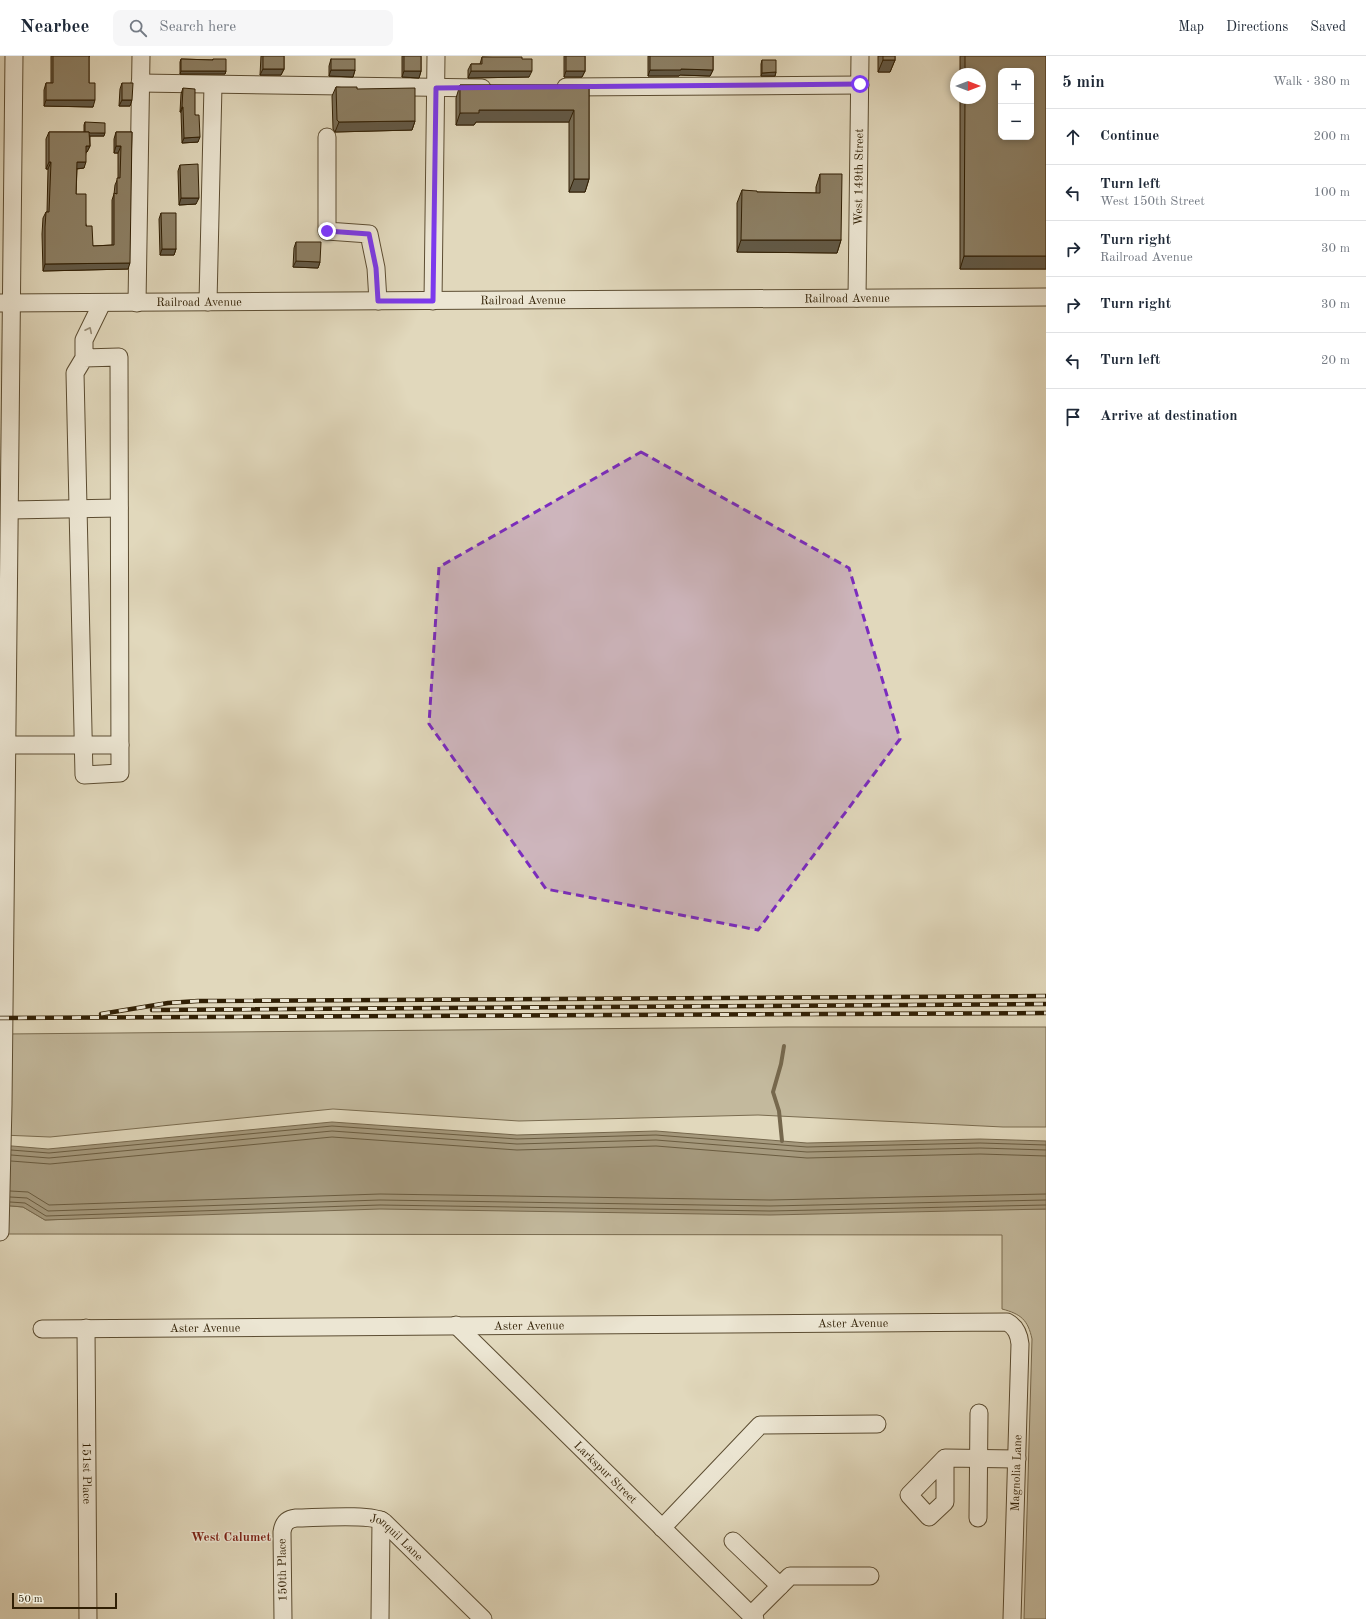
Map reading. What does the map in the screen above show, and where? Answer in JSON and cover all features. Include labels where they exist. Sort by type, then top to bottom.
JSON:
[{"type":"street","points":[[0,1232],[3,1104],[3,912],[10,510],[6,303],[14,56]]},
{"type":"street","points":[[137,303],[141,56]]},
{"type":"street","points":[[433,301],[436,56]]},
{"type":"street","name":"West 149th Street","points":[[858,298],[860,56]]},
{"type":"street","points":[[140,84],[500,88]]},
{"type":"street","points":[[548,87],[860,84]]},
{"type":"street","points":[[208,302],[213,85]]},
{"type":"street","points":[[326,137],[327,231],[369,234],[376,268],[378,301]]},
{"type":"street","name":"Railroad Avenue","points":[[6,303],[1046,297]]},
{"type":"street","points":[[84,358],[119,357],[120,745],[120,772],[84,775],[75,373],[84,358],[84,340],[102,303]]},
{"type":"street","points":[[10,510],[119,508]]},
{"type":"street","points":[[7,745],[120,745]]},
{"type":"street","name":"Aster Avenue","points":[[42,1329],[1002,1321],[1007,1322],[1015,1328]]},
{"type":"street","name":"Larkspur Street","points":[[456,1325],[753,1617]]},
{"type":"street","name":"151st Place","points":[[86,1328],[88,1619]]},
{"type":"street","name":"Magnolia Lane","points":[[1012,1619],[1020,1344],[1015,1328]]},
{"type":"street","points":[[978,1518],[979,1413]]},
{"type":"street","points":[[662,1528],[760,1425],[877,1424]]},
{"type":"street","points":[[946,1458],[1017,1459]]},
{"type":"street","name":"Jonquil Lane","points":[[285,1522],[296,1518],[366,1517],[381,1520],[483,1619]]},
{"type":"street","points":[[380,1619],[381,1520]]},
{"type":"street","name":"150th Place","points":[[283,1619],[282,1532],[285,1522]]},
{"type":"street","points":[[733,1541],[780,1586]]},
{"type":"street","points":[[753,1617],[790,1576],[870,1576]]},
{"type":"highlighted area","points":[[641,452],[849,568],[900,739],[758,930],[546,889],[429,724],[439,567]]},
{"type":"shaded area","points":[[788,1027],[1046,1027],[1046,1127],[1003,1127],[758,1115],[519,1121],[333,1109],[50,1137],[2,1135],[4,1034]]},
{"type":"shaded area","points":[[1,1205],[23,1207],[45,1220],[384,1206],[1046,1209],[1046,1619],[1024,1619],[1032,1339],[1026,1322],[1023,1319],[1014,1313],[1002,1309],[1002,1235],[0,1234]]},
{"type":"water","points":[[332,1122],[517,1135],[656,1131],[807,1143],[980,1139],[1046,1141],[1046,1209],[770,1215],[380,1209],[45,1220],[23,1207],[0,1205],[0,1145],[48,1149]]},
{"type":"building","points":[[53,56],[89,56],[89,83],[95,83],[95,100],[46,100],[46,83],[53,83]]},
{"type":"building","points":[[263,56],[284,56],[284,69],[263,69]]},
{"type":"building","points":[[404,56],[421,56],[421,71],[404,71]]},
{"type":"building","points":[[566,56],[585,56],[585,71],[566,71]]},
{"type":"building","points":[[650,56],[713,56],[713,70],[650,70]]},
{"type":"building","points":[[883,56],[895,56],[895,60],[883,60]]},
{"type":"building","points":[[965,56],[1046,56],[1046,256],[964,256],[965,104],[986,104],[986,68],[965,68]]},
{"type":"building","points":[[482,57],[522,57],[522,59],[532,59],[532,71],[471,71],[471,64],[482,64]]},
{"type":"building","points":[[181,59],[226,59],[226,71],[181,71]]},
{"type":"building","points":[[331,59],[355,59],[355,70],[331,70]]},
{"type":"building","points":[[762,60],[776,60],[776,72],[762,73]]},
{"type":"building","points":[[122,83],[133,83],[132,100],[122,100]]},
{"type":"building","points":[[460,85],[589,85],[589,179],[574,179],[574,110],[479,110],[479,113],[460,113]]},
{"type":"building","points":[[336,87],[357,87],[357,89],[415,88],[415,121],[339,122],[337,120]]},
{"type":"building","points":[[183,88],[195,89],[195,115],[199,115],[200,137],[184,138],[182,107]]},
{"type":"building","points":[[85,122],[105,123],[105,133],[85,132]]},
{"type":"building","points":[[49,132],[89,132],[90,146],[86,146],[86,162],[77,162],[76,194],[86,194],[86,226],[92,226],[93,246],[114,245],[114,193],[117,194],[117,178],[120,178],[121,146],[116,146],[116,132],[132,132],[130,263],[45,264],[45,227],[46,212],[49,212],[51,162],[49,162]]},
{"type":"building","points":[[198,164],[199,198],[181,198],[180,165]]},
{"type":"building","points":[[820,174],[842,174],[841,240],[741,240],[742,190],[757,192],[820,193]]},
{"type":"building","points":[[161,213],[176,213],[176,249],[162,249]]},
{"type":"building","points":[[296,242],[321,242],[320,262],[296,261]]},
{"type":"waterway","points":[[782,1141],[779,1111],[773,1092],[781,1064],[784,1046]]},
{"type":"railway","points":[[101,1014],[168,1003],[198,1001],[1046,996]]},
{"type":"railway","points":[[152,1010],[1046,1004]]},
{"type":"railway","points":[[0,1018],[1046,1013]]},
{"type":"district","name":"West Calumet","points":[[231,1536]]},
{"type":"route","points":[[327,231],[369,234],[376,268],[378,301],[433,301],[436,88],[860,84]]}]
